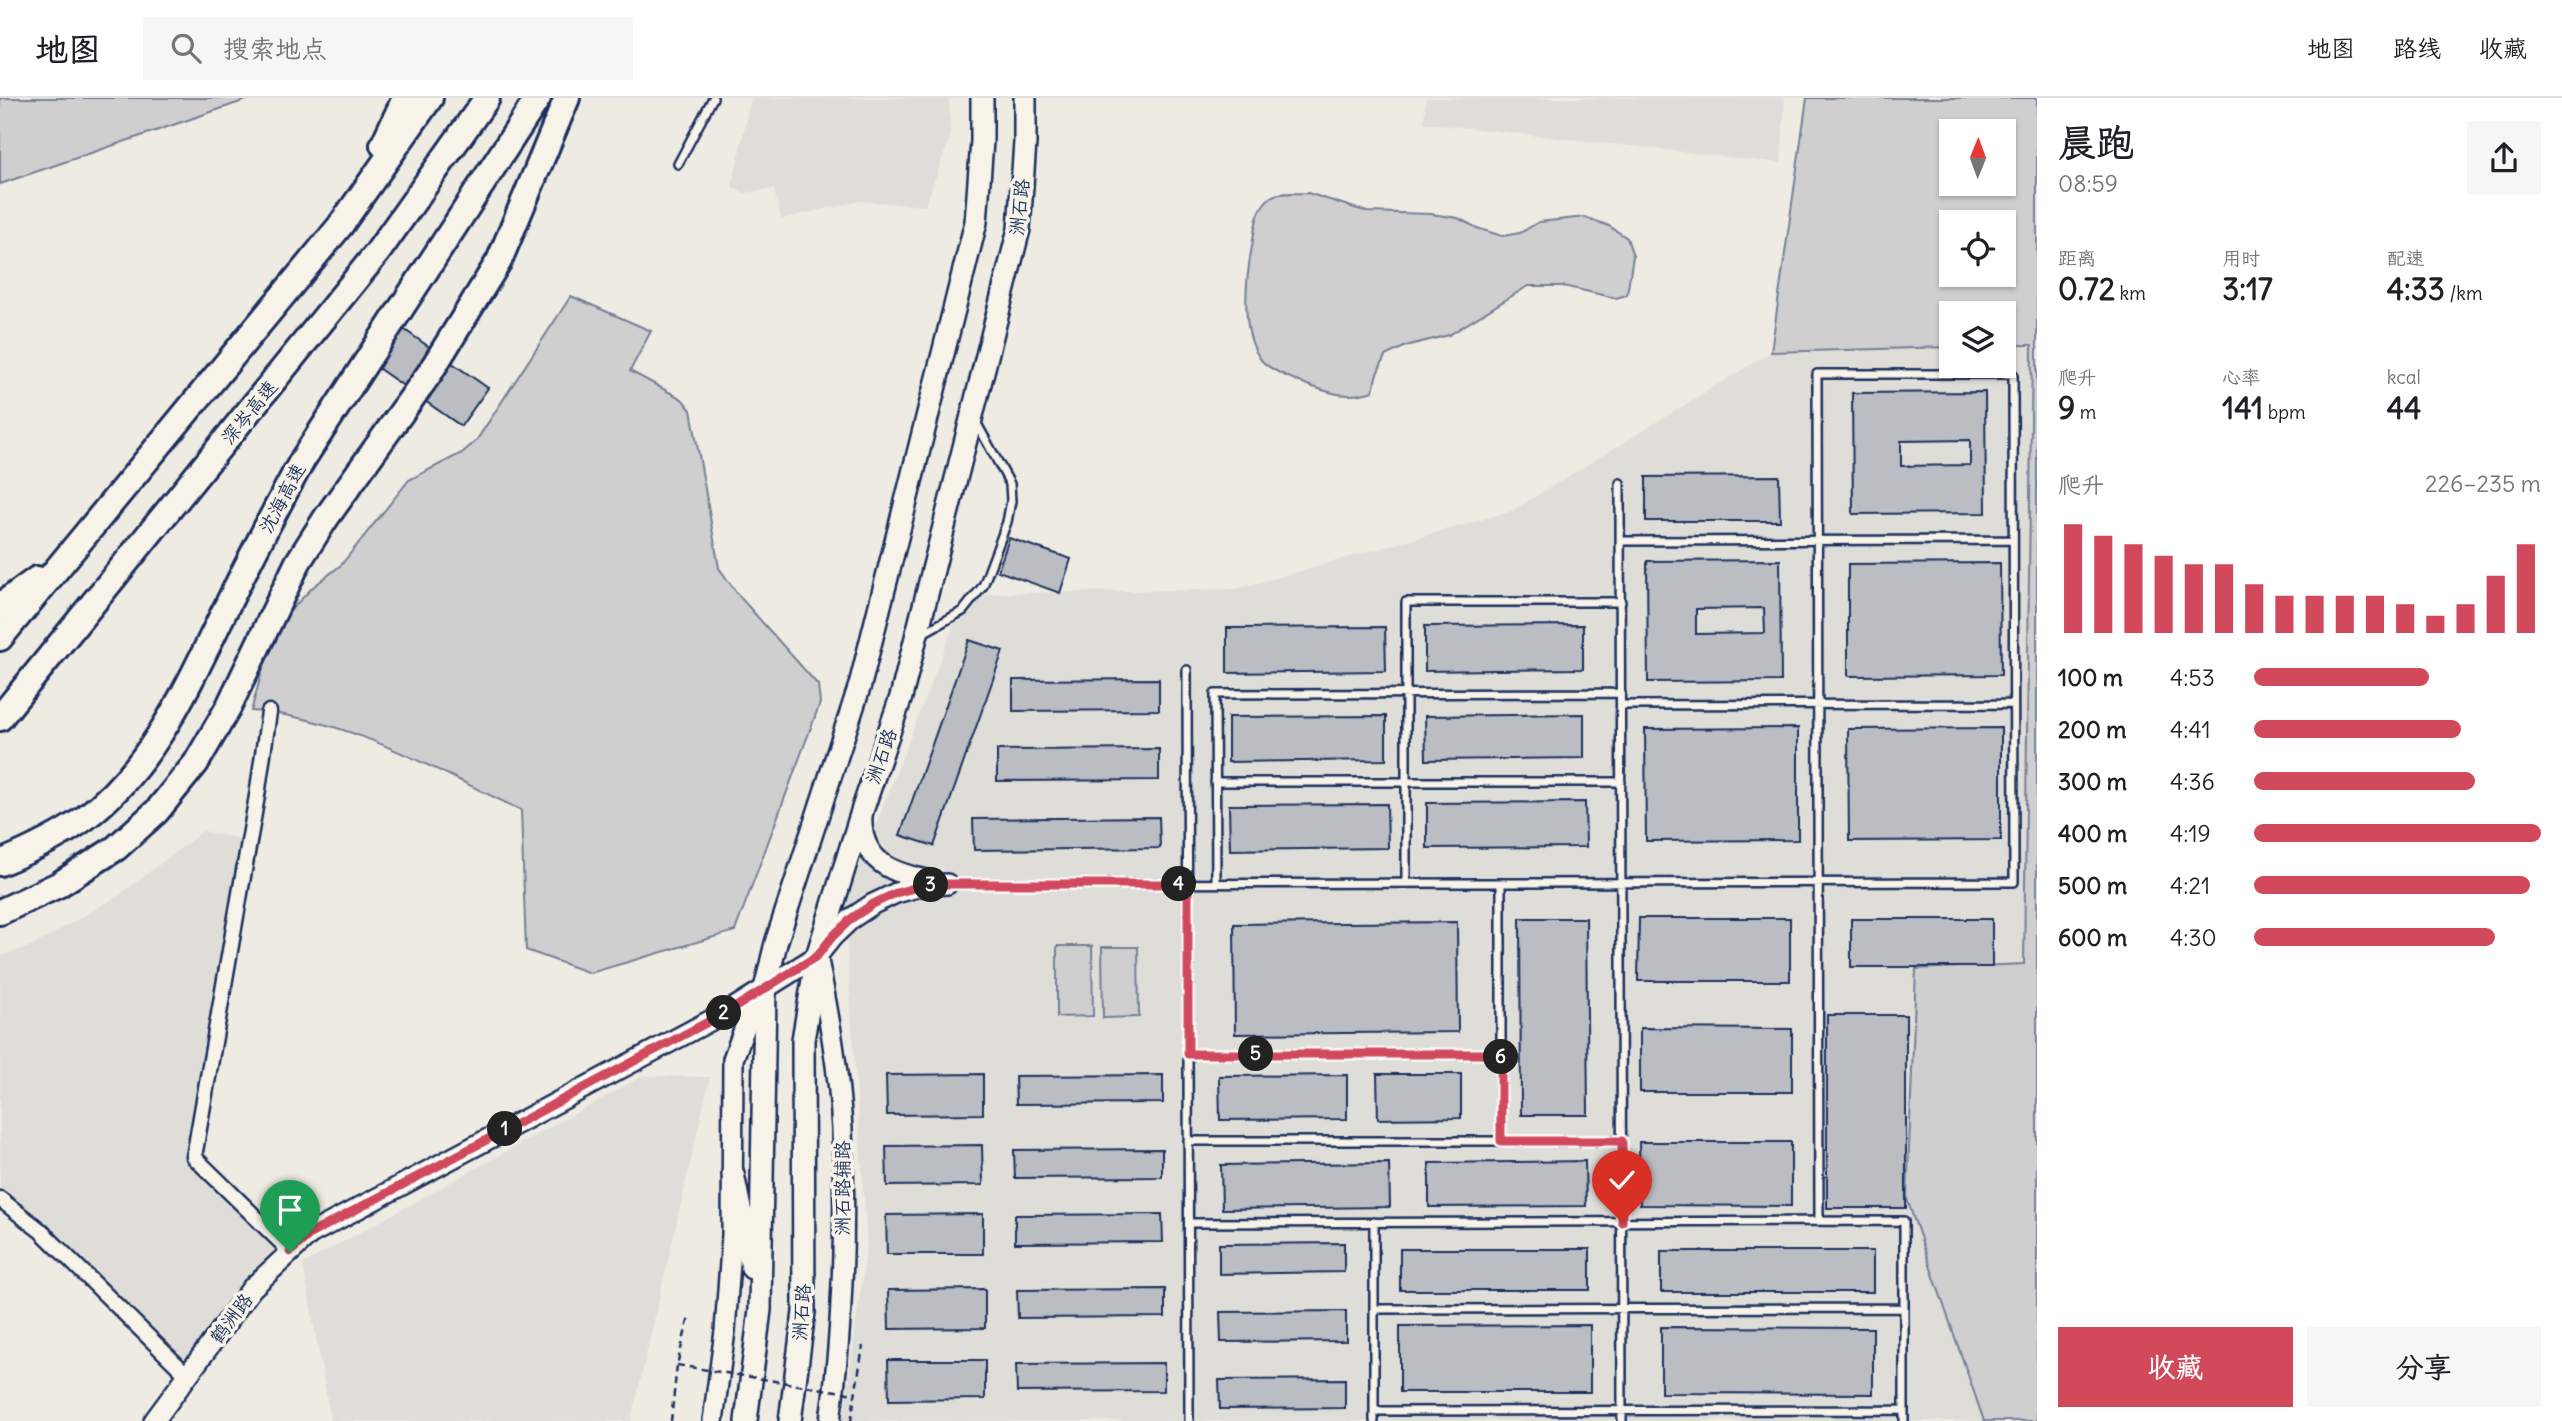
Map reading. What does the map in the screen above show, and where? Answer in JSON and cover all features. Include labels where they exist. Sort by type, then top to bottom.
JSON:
[{"type":"highway","points":[[0,623],[41,577],[364,180],[391,131],[405,98]]},
{"type":"highway","points":[[0,638],[340,226],[430,98]]},
{"type":"highway","name":"深岑高速","points":[[0,718],[377,253],[487,98]]},
{"type":"highway","name":"沈海高速","points":[[0,863],[36,848],[85,818],[127,778],[161,734],[303,459],[538,98]]},
{"type":"highway","points":[[0,912],[58,886],[116,848],[157,811],[196,763],[228,708],[298,562],[429,374],[499,261],[567,98]]},
{"type":"highway","points":[[0,606],[41,577]]},
{"type":"main road","points":[[746,1421],[760,1310],[765,989],[776,943],[860,685],[973,235],[981,154],[982,98]]},
{"type":"main road","name":"洲石路","points":[[790,1421],[804,1312],[803,1040],[817,956],[901,697],[1019,229],[1026,142],[1025,98]]},
{"type":"main road","points":[[733,1174],[760,1310]]},
{"type":"street","points":[[269,712],[194,1157],[290,1252]]},
{"type":"street","points":[[863,808],[861,827],[866,845],[877,860],[891,871],[947,884]]},
{"type":"street","name":"鹤洲路","points":[[153,1421],[252,1288],[310,1234],[700,1027],[765,989],[817,956],[852,918],[873,904],[896,893],[921,886],[947,884]]},
{"type":"street","name":"洲石路辅路","points":[[817,956],[832,1030],[842,1128],[842,1282],[830,1421]]},
{"type":"street","points":[[713,1421],[725,1331],[732,1236],[733,1059],[748,1019],[765,989]]},
{"type":"street","points":[[0,1199],[41,1231],[187,1375]]},
{"type":"lane","points":[[678,164],[713,98]]},
{"type":"lane","points":[[947,884],[1818,883],[2014,882],[2013,374],[1817,374],[1817,540],[1818,705],[1818,883],[1819,1222]]},
{"type":"lane","points":[[917,635],[963,611],[983,586],[1007,522],[1011,501],[1010,484],[973,412]]},
{"type":"lane","points":[[1620,483],[1622,1421]]},
{"type":"lane","points":[[1621,541],[2013,540]]},
{"type":"lane","points":[[1406,883],[1406,602],[1621,602]]},
{"type":"lane","points":[[1188,670],[1189,1421]]},
{"type":"lane","points":[[1216,883],[1215,694],[1621,693]]},
{"type":"lane","points":[[1621,705],[2013,704]]},
{"type":"lane","points":[[1215,782],[1621,782]]},
{"type":"lane","points":[[1501,883],[1501,1141]]},
{"type":"lane","points":[[1188,1054],[1501,1054]]},
{"type":"lane","points":[[1188,1141],[1622,1141]]},
{"type":"lane","points":[[1189,1223],[1904,1221],[1904,1421]]},
{"type":"lane","points":[[1374,1222],[1374,1421]]},
{"type":"lane","points":[[1374,1309],[1904,1308]]},
{"type":"lane","points":[[1374,1411],[1904,1410]]},
{"type":"path","points":[[671,1421],[677,1365],[689,1317]]},
{"type":"path","points":[[851,1421],[863,1346]]},
{"type":"path","points":[[677,1365],[854,1394]]},
{"type":"shaded area","points":[[0,98],[252,98],[0,184]]},
{"type":"shaded area","points":[[751,98],[949,98],[950,138],[925,206],[860,201],[781,219],[774,189],[744,193],[732,187]]},
{"type":"shaded area","points":[[1426,98],[1785,98],[1781,163],[1424,123]]},
{"type":"shaded area","points":[[1807,98],[2037,98],[2037,1421],[1984,1421],[1907,1199],[1916,969],[2024,964],[2032,345],[2016,345],[2016,301],[1939,301],[1939,347],[1771,352]]},
{"type":"shaded area","points":[[1308,193],[1367,212],[1431,214],[1458,218],[1502,236],[1520,233],[1539,222],[1585,217],[1609,226],[1627,238],[1633,256],[1627,295],[1616,298],[1563,286],[1528,286],[1449,335],[1406,346],[1385,356],[1373,391],[1348,395],[1319,389],[1284,375],[1262,361],[1250,336],[1246,305],[1254,232],[1262,207],[1274,195]]},
{"type":"shaded area","points":[[571,296],[651,331],[630,371],[682,399],[691,410],[719,568],[739,596],[818,685],[820,703],[735,931],[590,973],[526,950],[521,810],[356,734],[287,715],[251,711],[267,654],[285,616],[313,587],[341,565],[409,480],[462,453],[476,441]]},
{"type":"shaded area","points":[[2016,345],[2032,345],[2024,965],[1916,969],[1907,1199],[1984,1421],[843,1421],[867,1243],[844,907],[966,594],[1236,589],[1512,511],[1771,352],[1939,347],[1939,378],[2016,378]]},
{"type":"shaded area","points":[[203,831],[249,841],[194,1156],[291,1252],[187,1375],[0,1199],[0,956],[34,945],[118,896]]},
{"type":"shaded area","points":[[1057,946],[1092,946],[1093,1016],[1057,1017]]},
{"type":"shaded area","points":[[1102,947],[1138,947],[1139,1017],[1103,1018]]},
{"type":"shaded area","points":[[643,1076],[710,1077],[631,1421],[331,1421],[303,1264]]},
{"type":"building","points":[[402,328],[488,388],[461,426],[375,366]]},
{"type":"building","points":[[1985,392],[1986,513],[1853,514],[1852,393]],"holes":[[[1970,440],[1970,465],[1901,466],[1901,441]]]},
{"type":"building","points":[[1779,476],[1780,521],[1646,521],[1646,477]]},
{"type":"building","points":[[1009,538],[1071,559],[1060,593],[998,571]]},
{"type":"building","points":[[1780,560],[1781,681],[1648,682],[1647,561]],"holes":[[[1764,608],[1765,633],[1696,634],[1696,609]]]},
{"type":"building","points":[[2000,563],[2001,675],[1848,676],[1848,564]]},
{"type":"building","points":[[1583,625],[1583,669],[1425,671],[1425,626]]},
{"type":"building","points":[[1385,627],[1386,671],[1227,673],[1227,628]]},
{"type":"building","points":[[969,640],[1003,651],[934,846],[900,835]]},
{"type":"building","points":[[1159,679],[1159,710],[1013,711],[1013,680]]},
{"type":"building","points":[[1584,714],[1584,758],[1426,760],[1425,716]]},
{"type":"building","points":[[1386,716],[1386,760],[1228,762],[1228,717]]},
{"type":"building","points":[[1798,728],[1798,840],[1646,841],[1645,729]]},
{"type":"building","points":[[2001,728],[2001,840],[1849,841],[1848,729]]},
{"type":"building","points":[[1159,749],[1159,780],[997,781],[997,750]]},
{"type":"building","points":[[1585,802],[1586,847],[1427,848],[1427,803]]},
{"type":"building","points":[[1387,804],[1388,848],[1230,850],[1229,805]]},
{"type":"building","points":[[1159,817],[1160,848],[974,850],[973,819]]},
{"type":"building","points":[[1520,918],[1586,918],[1588,1115],[1521,1115]]},
{"type":"building","points":[[1639,918],[1790,918],[1790,981],[1638,981]]},
{"type":"building","points":[[1851,919],[1992,919],[1992,967],[1851,967]]},
{"type":"building","points":[[1457,922],[1458,1032],[1235,1034],[1234,924]]},
{"type":"building","points":[[1827,1015],[1906,1015],[1906,1208],[1827,1208]]},
{"type":"building","points":[[1640,1028],[1792,1029],[1792,1092],[1640,1092]]},
{"type":"building","points":[[983,1074],[983,1114],[887,1115],[886,1075]]},
{"type":"building","points":[[1377,1074],[1461,1074],[1461,1118],[1378,1119]]},
{"type":"building","points":[[1163,1075],[1163,1103],[1016,1104],[1015,1076]]},
{"type":"building","points":[[1347,1075],[1347,1119],[1220,1120],[1219,1076]]},
{"type":"building","points":[[1639,1142],[1791,1142],[1791,1206],[1640,1205]]},
{"type":"building","points":[[982,1145],[983,1185],[887,1186],[886,1146]]},
{"type":"building","points":[[1162,1149],[1162,1177],[1015,1178],[1014,1150]]},
{"type":"building","points":[[1585,1161],[1586,1206],[1429,1207],[1429,1163]]},
{"type":"building","points":[[1389,1163],[1390,1207],[1222,1209],[1221,1165]]},
{"type":"building","points":[[983,1214],[983,1254],[887,1254],[886,1215]]},
{"type":"building","points":[[1162,1214],[1163,1242],[1015,1243],[1015,1215]]},
{"type":"building","points":[[1344,1243],[1344,1272],[1219,1274],[1219,1244]]},
{"type":"building","points":[[1400,1249],[1590,1249],[1590,1290],[1400,1290]]},
{"type":"building","points":[[1661,1251],[1873,1251],[1873,1292],[1661,1292]]},
{"type":"building","points":[[985,1289],[985,1328],[889,1329],[888,1290]]},
{"type":"building","points":[[1165,1289],[1165,1317],[1018,1318],[1017,1290]]},
{"type":"building","points":[[1346,1311],[1346,1341],[1221,1342],[1220,1312]]},
{"type":"building","points":[[1590,1325],[1590,1392],[1400,1392],[1400,1326]]},
{"type":"building","points":[[1661,1327],[1873,1328],[1873,1394],[1661,1393]]},
{"type":"building","points":[[888,1360],[985,1360],[985,1399],[889,1400]]},
{"type":"building","points":[[1164,1363],[1164,1391],[1017,1392],[1016,1364]]},
{"type":"building","points":[[1345,1379],[1345,1408],[1220,1409],[1219,1380]]},
{"type":"route","points":[[290,1252],[310,1234],[700,1027],[765,989],[817,956],[852,918],[873,904],[896,893],[921,886],[947,884],[1188,884],[1188,1054],[1501,1054],[1501,1141],[1622,1141],[1622,1222]]}]
